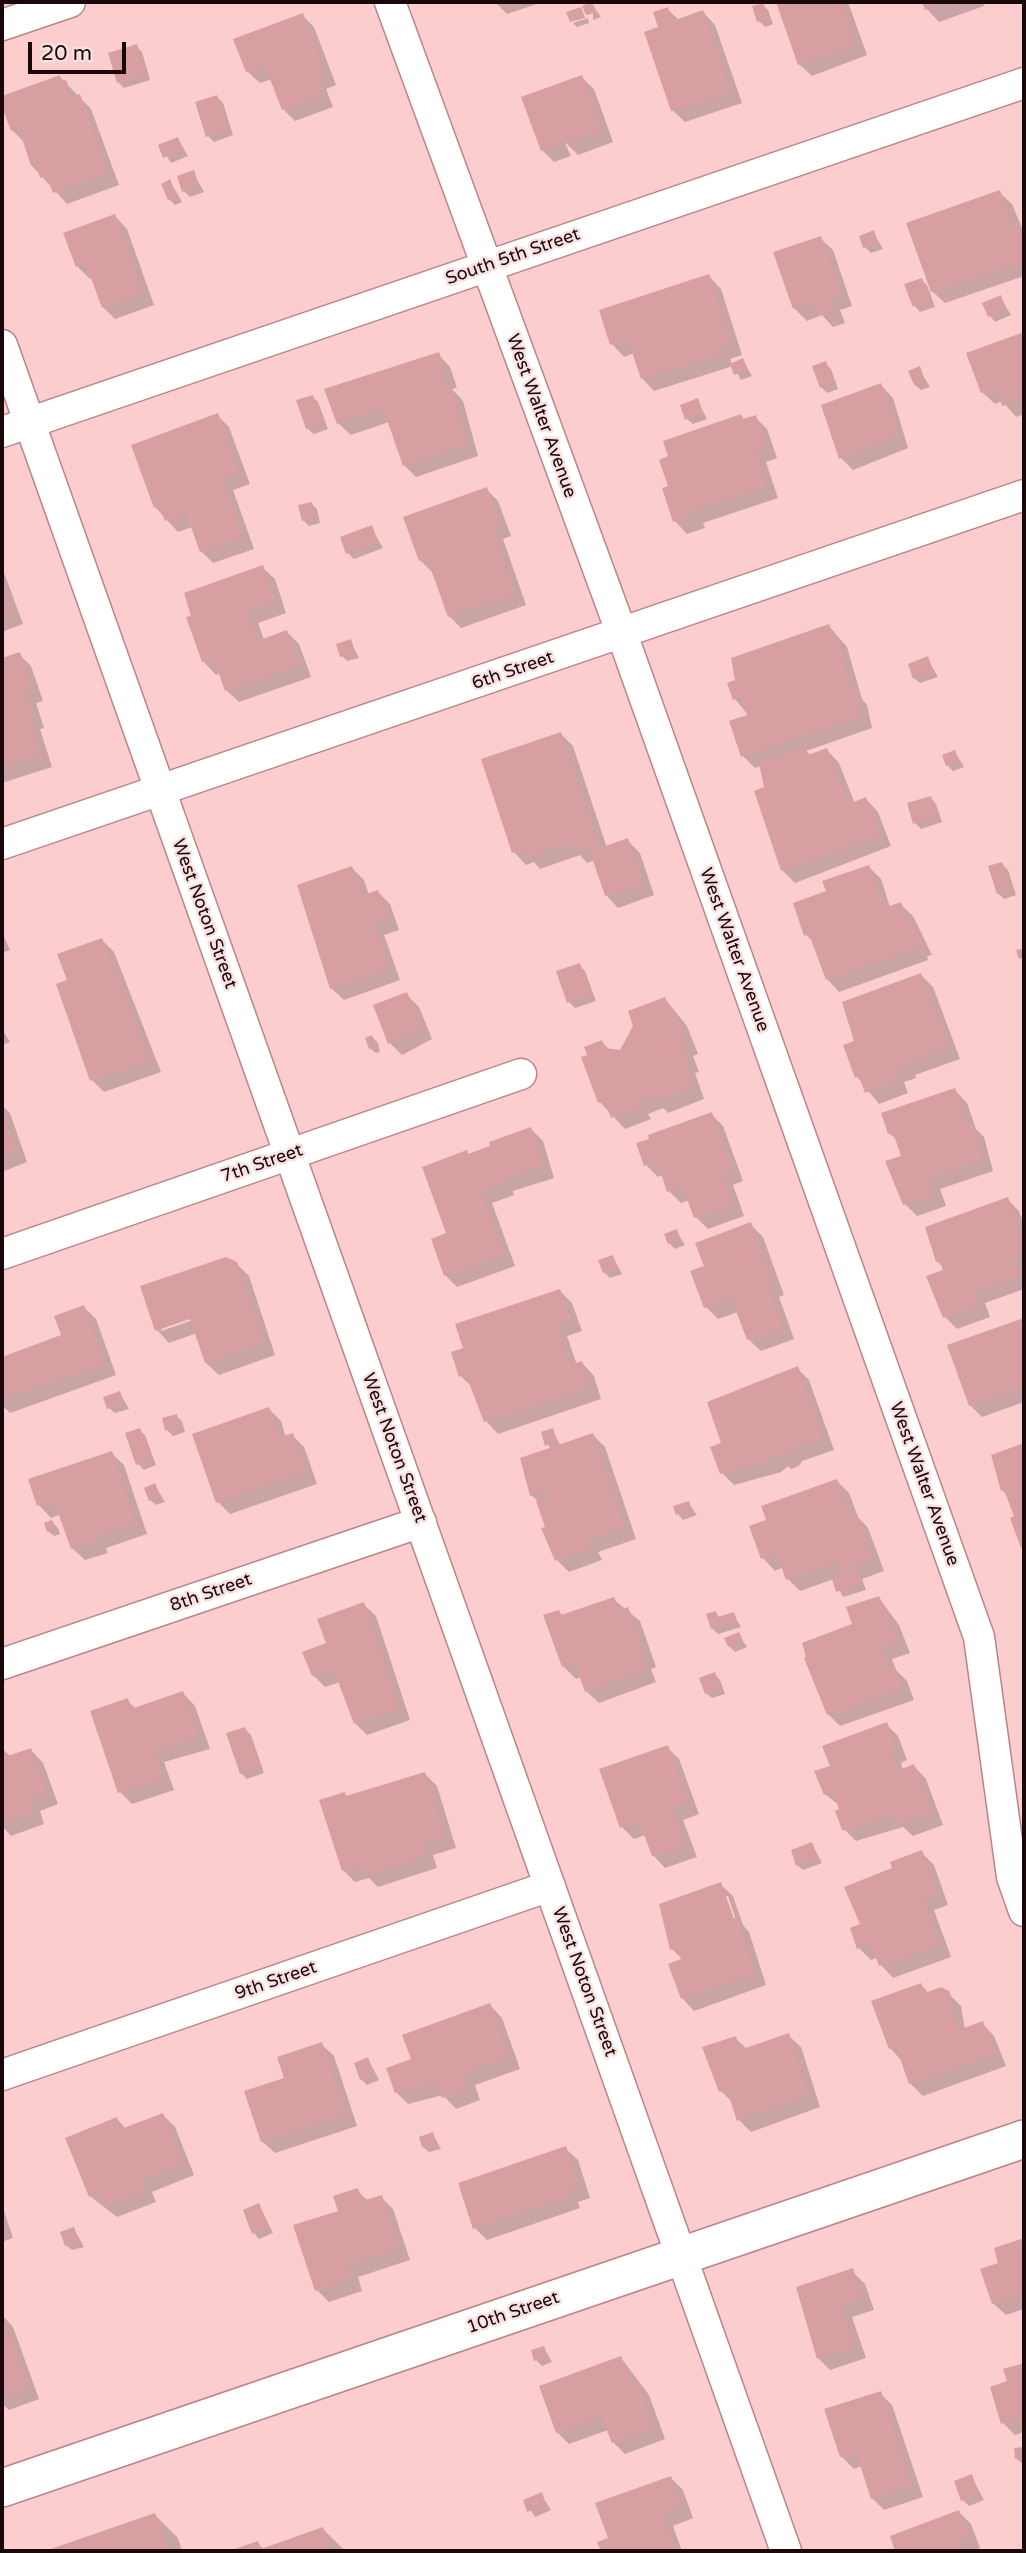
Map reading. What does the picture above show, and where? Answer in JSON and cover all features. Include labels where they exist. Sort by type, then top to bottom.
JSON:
[{"type":"street","points":[[2,25],[70,2]]},
{"type":"street","name":"West Walter Avenue","points":[[390,2],[622,634],[979,1637],[1012,1877],[1024,1911]]},
{"type":"street","name":"South 5th Street","points":[[15,427],[1024,83]]},
{"type":"street","name":"West Noton Street","points":[[2,345],[15,427],[160,790],[786,2551]]},
{"type":"street","name":"6th Street","points":[[2,844],[1024,495]]},
{"type":"street","name":"7th Street","points":[[2,1254],[521,1074]]},
{"type":"street","name":"8th Street","points":[[2,1664],[421,1522]]},
{"type":"street","name":"9th Street","points":[[2,2075],[550,1886]]},
{"type":"street","name":"10th Street","points":[[2,2488],[1024,2139]]},
{"type":"building","points":[[592,2],[596,11],[586,15],[582,6]]},
{"type":"building","points":[[776,2],[841,2],[856,43],[798,65]]},
{"type":"building","points":[[922,2],[950,2],[925,10]]},
{"type":"building","points":[[763,3],[768,19],[757,22],[752,6]]},
{"type":"building","points":[[581,7],[585,18],[570,22],[566,12]]},
{"type":"building","points":[[668,7],[673,21],[703,10],[731,91],[671,111],[644,32],[658,27],[653,12]]},
{"type":"building","points":[[303,13],[325,73],[315,77],[322,95],[282,110],[265,66],[246,72],[233,39]]},
{"type":"building","points":[[137,44],[146,74],[117,83],[108,53]]},
{"type":"building","points":[[60,75],[61,79],[67,81],[69,98],[80,94],[108,173],[53,193],[47,176],[40,178],[36,164],[31,166],[21,135],[25,134],[22,127],[11,131],[2,107],[2,96]]},
{"type":"building","points":[[582,75],[602,130],[564,144],[560,133],[556,135],[560,144],[541,151],[521,97]]},
{"type":"building","points":[[217,95],[229,129],[206,137],[195,102]]},
{"type":"building","points":[[178,137],[183,150],[163,158],[158,145]]},
{"type":"building","points":[[194,170],[199,186],[182,192],[177,176]]},
{"type":"building","points":[[170,179],[177,196],[168,200],[161,184]]},
{"type":"building","points":[[1000,190],[1013,227],[1018,224],[1024,240],[1024,261],[931,292],[906,223]]},
{"type":"building","points":[[115,214],[143,293],[102,308],[86,264],[76,267],[63,233]]},
{"type":"building","points":[[874,230],[878,243],[863,248],[859,236]]},
{"type":"building","points":[[821,236],[841,293],[829,297],[834,310],[820,315],[815,302],[793,309],[773,252]]},
{"type":"building","points":[[709,274],[731,343],[719,347],[722,354],[641,379],[628,340],[610,345],[599,310]]},
{"type":"building","points":[[922,278],[930,301],[913,307],[904,284]]},
{"type":"building","points":[[1001,295],[1006,309],[988,317],[982,303]]},
{"type":"building","points":[[1024,332],[1024,398],[1002,406],[996,388],[981,393],[966,353]]},
{"type":"building","points":[[439,352],[446,376],[440,377],[445,389],[452,387],[467,444],[403,466],[383,408],[337,424],[324,389]]},
{"type":"building","points":[[743,358],[748,370],[734,375],[730,364]]},
{"type":"building","points":[[826,361],[833,383],[820,388],[812,366]]},
{"type":"building","points":[[920,366],[925,381],[914,385],[908,371]]},
{"type":"building","points":[[881,383],[899,434],[839,459],[821,405]]},
{"type":"building","points":[[313,395],[324,424],[306,429],[296,400]]},
{"type":"building","points":[[698,398],[703,413],[685,420],[680,405]]},
{"type":"building","points":[[218,413],[239,472],[222,478],[243,536],[200,552],[186,513],[165,521],[159,506],[154,508],[131,445]]},
{"type":"building","points":[[741,414],[743,419],[756,415],[766,446],[755,450],[767,486],[692,511],[693,515],[673,522],[662,488],[668,486],[659,460],[668,456],[663,441]]},
{"type":"building","points":[[487,487],[500,524],[492,527],[515,593],[448,617],[427,558],[419,561],[403,517]]},
{"type":"building","points":[[312,502],[316,518],[302,521],[298,505]]},
{"type":"building","points":[[372,525],[378,542],[346,554],[340,537]]},
{"type":"building","points":[[263,565],[275,601],[247,611],[257,641],[287,630],[300,665],[225,691],[214,660],[202,662],[186,617],[191,616],[184,593]]},
{"type":"building","points":[[2,586],[12,612],[2,615]]},
{"type":"building","points":[[829,624],[833,634],[835,633],[852,692],[856,691],[861,716],[741,757],[729,721],[747,715],[741,697],[733,700],[727,683],[735,680],[731,658]]},
{"type":"building","points":[[351,639],[355,652],[340,657],[336,644]]},
{"type":"building","points":[[20,652],[32,689],[25,691],[33,716],[29,717],[41,754],[2,767],[2,658]]},
{"type":"building","points":[[928,656],[933,671],[913,679],[908,664]]},
{"type":"building","points":[[561,732],[600,848],[628,838],[643,883],[605,896],[588,846],[574,851],[571,843],[526,857],[524,850],[512,853],[481,759]]},
{"type":"building","points":[[805,747],[808,755],[827,748],[849,804],[866,797],[880,834],[781,871],[754,791],[764,787],[759,764]]},
{"type":"building","points":[[955,750],[959,761],[946,766],[942,755]]},
{"type":"building","points":[[931,796],[937,816],[913,824],[907,803]]},
{"type":"building","points":[[1002,862],[1011,889],[997,894],[988,866]]},
{"type":"building","points":[[869,865],[884,908],[901,902],[909,925],[914,923],[921,943],[916,944],[917,948],[826,980],[809,934],[804,936],[793,903],[826,891],[822,881]]},
{"type":"building","points":[[352,866],[362,895],[378,890],[388,918],[373,923],[389,968],[330,989],[297,885]]},
{"type":"building","points":[[102,938],[150,1060],[90,1081],[56,984],[67,980],[57,954]]},
{"type":"building","points":[[1024,948],[1024,958],[1019,959],[1016,950]]},
{"type":"building","points":[[580,963],[591,995],[567,1003],[556,971]]},
{"type":"building","points":[[921,973],[949,1046],[904,1063],[905,1066],[893,1070],[897,1081],[865,1093],[859,1076],[855,1078],[843,1045],[854,1041],[842,1002]]},
{"type":"building","points":[[407,992],[421,1027],[388,1044],[373,1005]]},
{"type":"building","points":[[665,997],[672,1013],[675,1012],[687,1042],[682,1043],[688,1060],[684,1061],[693,1087],[654,1101],[652,1096],[637,1101],[640,1107],[611,1118],[605,1101],[598,1103],[581,1057],[587,1055],[584,1047],[602,1040],[605,1048],[620,1050],[633,1026],[628,1011]]},
{"type":"building","points":[[372,1035],[376,1046],[369,1049],[365,1038]]},
{"type":"building","points":[[955,1088],[967,1125],[972,1123],[982,1159],[929,1177],[935,1194],[903,1205],[885,1161],[901,1156],[893,1132],[888,1134],[881,1113]]},
{"type":"building","points":[[2,1111],[16,1150],[2,1155]]},
{"type":"building","points":[[712,1112],[732,1169],[722,1173],[733,1204],[694,1218],[682,1186],[667,1192],[657,1161],[644,1166],[636,1143],[649,1139],[648,1135]]},
{"type":"building","points":[[531,1127],[543,1166],[502,1179],[503,1183],[481,1191],[504,1254],[444,1276],[431,1239],[446,1233],[422,1167],[467,1150],[468,1154],[490,1146],[489,1142]]},
{"type":"building","points":[[1008,1197],[1024,1244],[1024,1254],[1013,1258],[1020,1275],[974,1291],[979,1305],[943,1318],[926,1276],[943,1270],[940,1261],[936,1262],[925,1227]]},
{"type":"building","points":[[751,1222],[773,1282],[768,1284],[783,1327],[747,1340],[731,1298],[704,1308],[690,1271],[704,1266],[695,1243]]},
{"type":"building","points":[[677,1229],[681,1240],[668,1244],[664,1234]]},
{"type":"building","points":[[613,1255],[618,1268],[603,1273],[598,1260]]},
{"type":"building","points":[[226,1257],[237,1262],[264,1343],[205,1363],[190,1319],[155,1331],[140,1286]]},
{"type":"building","points":[[560,1289],[571,1319],[556,1324],[570,1365],[582,1361],[590,1387],[484,1422],[466,1375],[459,1377],[451,1352],[463,1348],[455,1324]]},
{"type":"building","points":[[84,1305],[105,1363],[2,1400],[2,1357],[61,1335],[54,1316]]},
{"type":"building","points":[[1024,1318],[1024,1386],[969,1406],[947,1345]]},
{"type":"building","points":[[798,1366],[823,1438],[790,1449],[787,1454],[777,1457],[776,1454],[769,1460],[720,1474],[710,1447],[721,1443],[707,1402]]},
{"type":"building","points":[[120,1391],[124,1403],[107,1409],[103,1397]]},
{"type":"building","points":[[269,1407],[280,1437],[293,1433],[306,1471],[216,1503],[192,1434]]},
{"type":"building","points":[[177,1414],[180,1427],[165,1431],[162,1418]]},
{"type":"building","points":[[140,1428],[152,1459],[136,1465],[125,1433]]},
{"type":"building","points":[[553,1428],[557,1442],[545,1446],[541,1432]]},
{"type":"building","points":[[593,1433],[625,1527],[587,1540],[591,1548],[555,1561],[541,1528],[545,1527],[536,1501],[548,1497],[546,1490],[530,1496],[520,1458]]},
{"type":"building","points":[[1024,1443],[1024,1547],[1021,1548],[1010,1518],[1014,1516],[1004,1490],[1001,1491],[991,1455]]},
{"type":"building","points":[[112,1451],[136,1522],[95,1536],[97,1540],[71,1549],[54,1501],[37,1506],[28,1479]]},
{"type":"building","points":[[837,1479],[851,1516],[857,1514],[873,1559],[840,1571],[836,1562],[786,1580],[777,1554],[761,1559],[749,1526],[766,1520],[761,1506]]},
{"type":"building","points":[[155,1483],[160,1496],[149,1501],[144,1488]]},
{"type":"building","points":[[689,1501],[692,1509],[676,1515],[673,1506]]},
{"type":"building","points":[[52,1520],[56,1529],[47,1532],[44,1523]]},
{"type":"building","points":[[856,1568],[861,1584],[836,1592],[831,1576]]},
{"type":"building","points":[[879,1596],[899,1641],[881,1647],[889,1669],[895,1667],[903,1688],[827,1715],[804,1658],[806,1657],[802,1643],[852,1624],[846,1607]]},
{"type":"building","points":[[614,1597],[619,1610],[628,1607],[645,1655],[640,1657],[645,1670],[585,1692],[575,1663],[562,1667],[543,1615],[559,1610],[561,1615]]},
{"type":"building","points":[[364,1602],[399,1708],[354,1724],[333,1668],[312,1676],[302,1652],[326,1643],[317,1619]]},
{"type":"building","points":[[716,1611],[718,1617],[734,1612],[737,1621],[711,1629],[706,1614]]},
{"type":"building","points":[[739,1632],[743,1641],[728,1647],[724,1638]]},
{"type":"building","points":[[715,1672],[720,1689],[705,1694],[699,1678]]},
{"type":"building","points":[[183,1691],[199,1737],[153,1750],[163,1778],[118,1793],[90,1711],[128,1698],[131,1709]]},
{"type":"building","points":[[887,1722],[896,1748],[890,1750],[897,1771],[914,1764],[932,1812],[899,1824],[895,1813],[847,1831],[842,1830],[835,1811],[839,1809],[833,1792],[824,1795],[814,1771],[830,1766],[822,1746]]},
{"type":"building","points":[[245,1727],[260,1767],[240,1774],[226,1733]]},
{"type":"building","points":[[668,1745],[688,1802],[672,1808],[686,1845],[652,1856],[639,1821],[620,1828],[599,1769]]},
{"type":"building","points":[[31,1748],[47,1792],[29,1799],[33,1812],[2,1823],[2,1750],[5,1757]]},
{"type":"building","points":[[425,1772],[445,1836],[422,1843],[426,1856],[364,1876],[361,1865],[342,1871],[319,1800],[345,1792],[346,1796]]},
{"type":"building","points":[[812,1842],[818,1858],[796,1866],[791,1850]]},
{"type":"building","points":[[922,1850],[937,1893],[923,1898],[940,1945],[879,1966],[871,1944],[857,1949],[850,1928],[860,1924],[844,1887],[892,1868],[890,1862]]},
{"type":"building","points":[[721,1882],[734,1919],[737,1917],[755,1973],[681,1999],[668,1964],[681,1959],[677,1947],[670,1950],[659,1904]]},
{"type":"building","points":[[921,1983],[925,1993],[941,1987],[949,1991],[952,1999],[950,2005],[959,2030],[983,2021],[995,2054],[909,2084],[896,2047],[889,2049],[871,2001]]},
{"type":"building","points":[[490,2003],[509,2057],[464,2073],[469,2088],[442,2098],[436,2082],[395,2093],[386,2068],[411,2059],[402,2035]]},
{"type":"building","points":[[789,2033],[809,2095],[737,2121],[727,2090],[719,2092],[702,2047],[736,2036],[740,2050]]},
{"type":"building","points":[[322,2042],[346,2113],[261,2142],[244,2091],[284,2078],[277,2057]]},
{"type":"building","points":[[368,2057],[374,2074],[360,2080],[354,2063]]},
{"type":"building","points":[[163,2113],[183,2163],[141,2180],[145,2190],[103,2206],[98,2193],[89,2197],[65,2138],[117,2117],[121,2129]]},
{"type":"building","points":[[433,2132],[436,2143],[422,2147],[419,2137]]},
{"type":"building","points":[[566,2146],[579,2186],[567,2190],[569,2196],[473,2229],[458,2183]]},
{"type":"building","points":[[358,2188],[362,2201],[382,2195],[399,2247],[347,2265],[351,2278],[315,2291],[293,2225],[338,2211],[333,2196]]},
{"type":"building","points":[[259,2203],[269,2227],[252,2234],[243,2210]]},
{"type":"building","points":[[74,2227],[79,2241],[65,2246],[60,2232]]},
{"type":"building","points":[[1024,2238],[1024,2300],[1017,2302],[1015,2297],[992,2304],[980,2269],[998,2263],[994,2248]]},
{"type":"building","points":[[853,2268],[863,2298],[841,2305],[855,2346],[817,2359],[796,2287]]},
{"type":"building","points":[[2,2314],[28,2387],[2,2397]]},
{"type":"building","points":[[544,2346],[548,2357],[534,2361],[531,2350]]},
{"type":"building","points":[[621,2356],[632,2383],[637,2381],[654,2427],[612,2443],[601,2416],[556,2433],[539,2386]]},
{"type":"building","points":[[1024,2363],[1024,2426],[1021,2427],[1018,2418],[1001,2424],[990,2387],[1007,2381],[1003,2369]]},
{"type":"building","points":[[881,2391],[912,2485],[871,2499],[856,2452],[840,2457],[824,2409]]},
{"type":"building","points":[[1024,2447],[1024,2458],[1015,2459],[1014,2448]]},
{"type":"building","points":[[972,2474],[979,2494],[961,2501],[954,2481]]},
{"type":"building","points":[[671,2476],[682,2506],[662,2514],[676,2551],[601,2551],[597,2542],[608,2538],[595,2503]]},
{"type":"building","points":[[542,2492],[546,2505],[527,2512],[523,2500]]},
{"type":"building","points":[[959,2510],[969,2536],[957,2540],[961,2551],[895,2551],[890,2536]]},
{"type":"building","points":[[155,2513],[168,2551],[45,2551]]},
{"type":"building","points":[[323,2527],[331,2551],[229,2551],[258,2541],[261,2549]]}]
